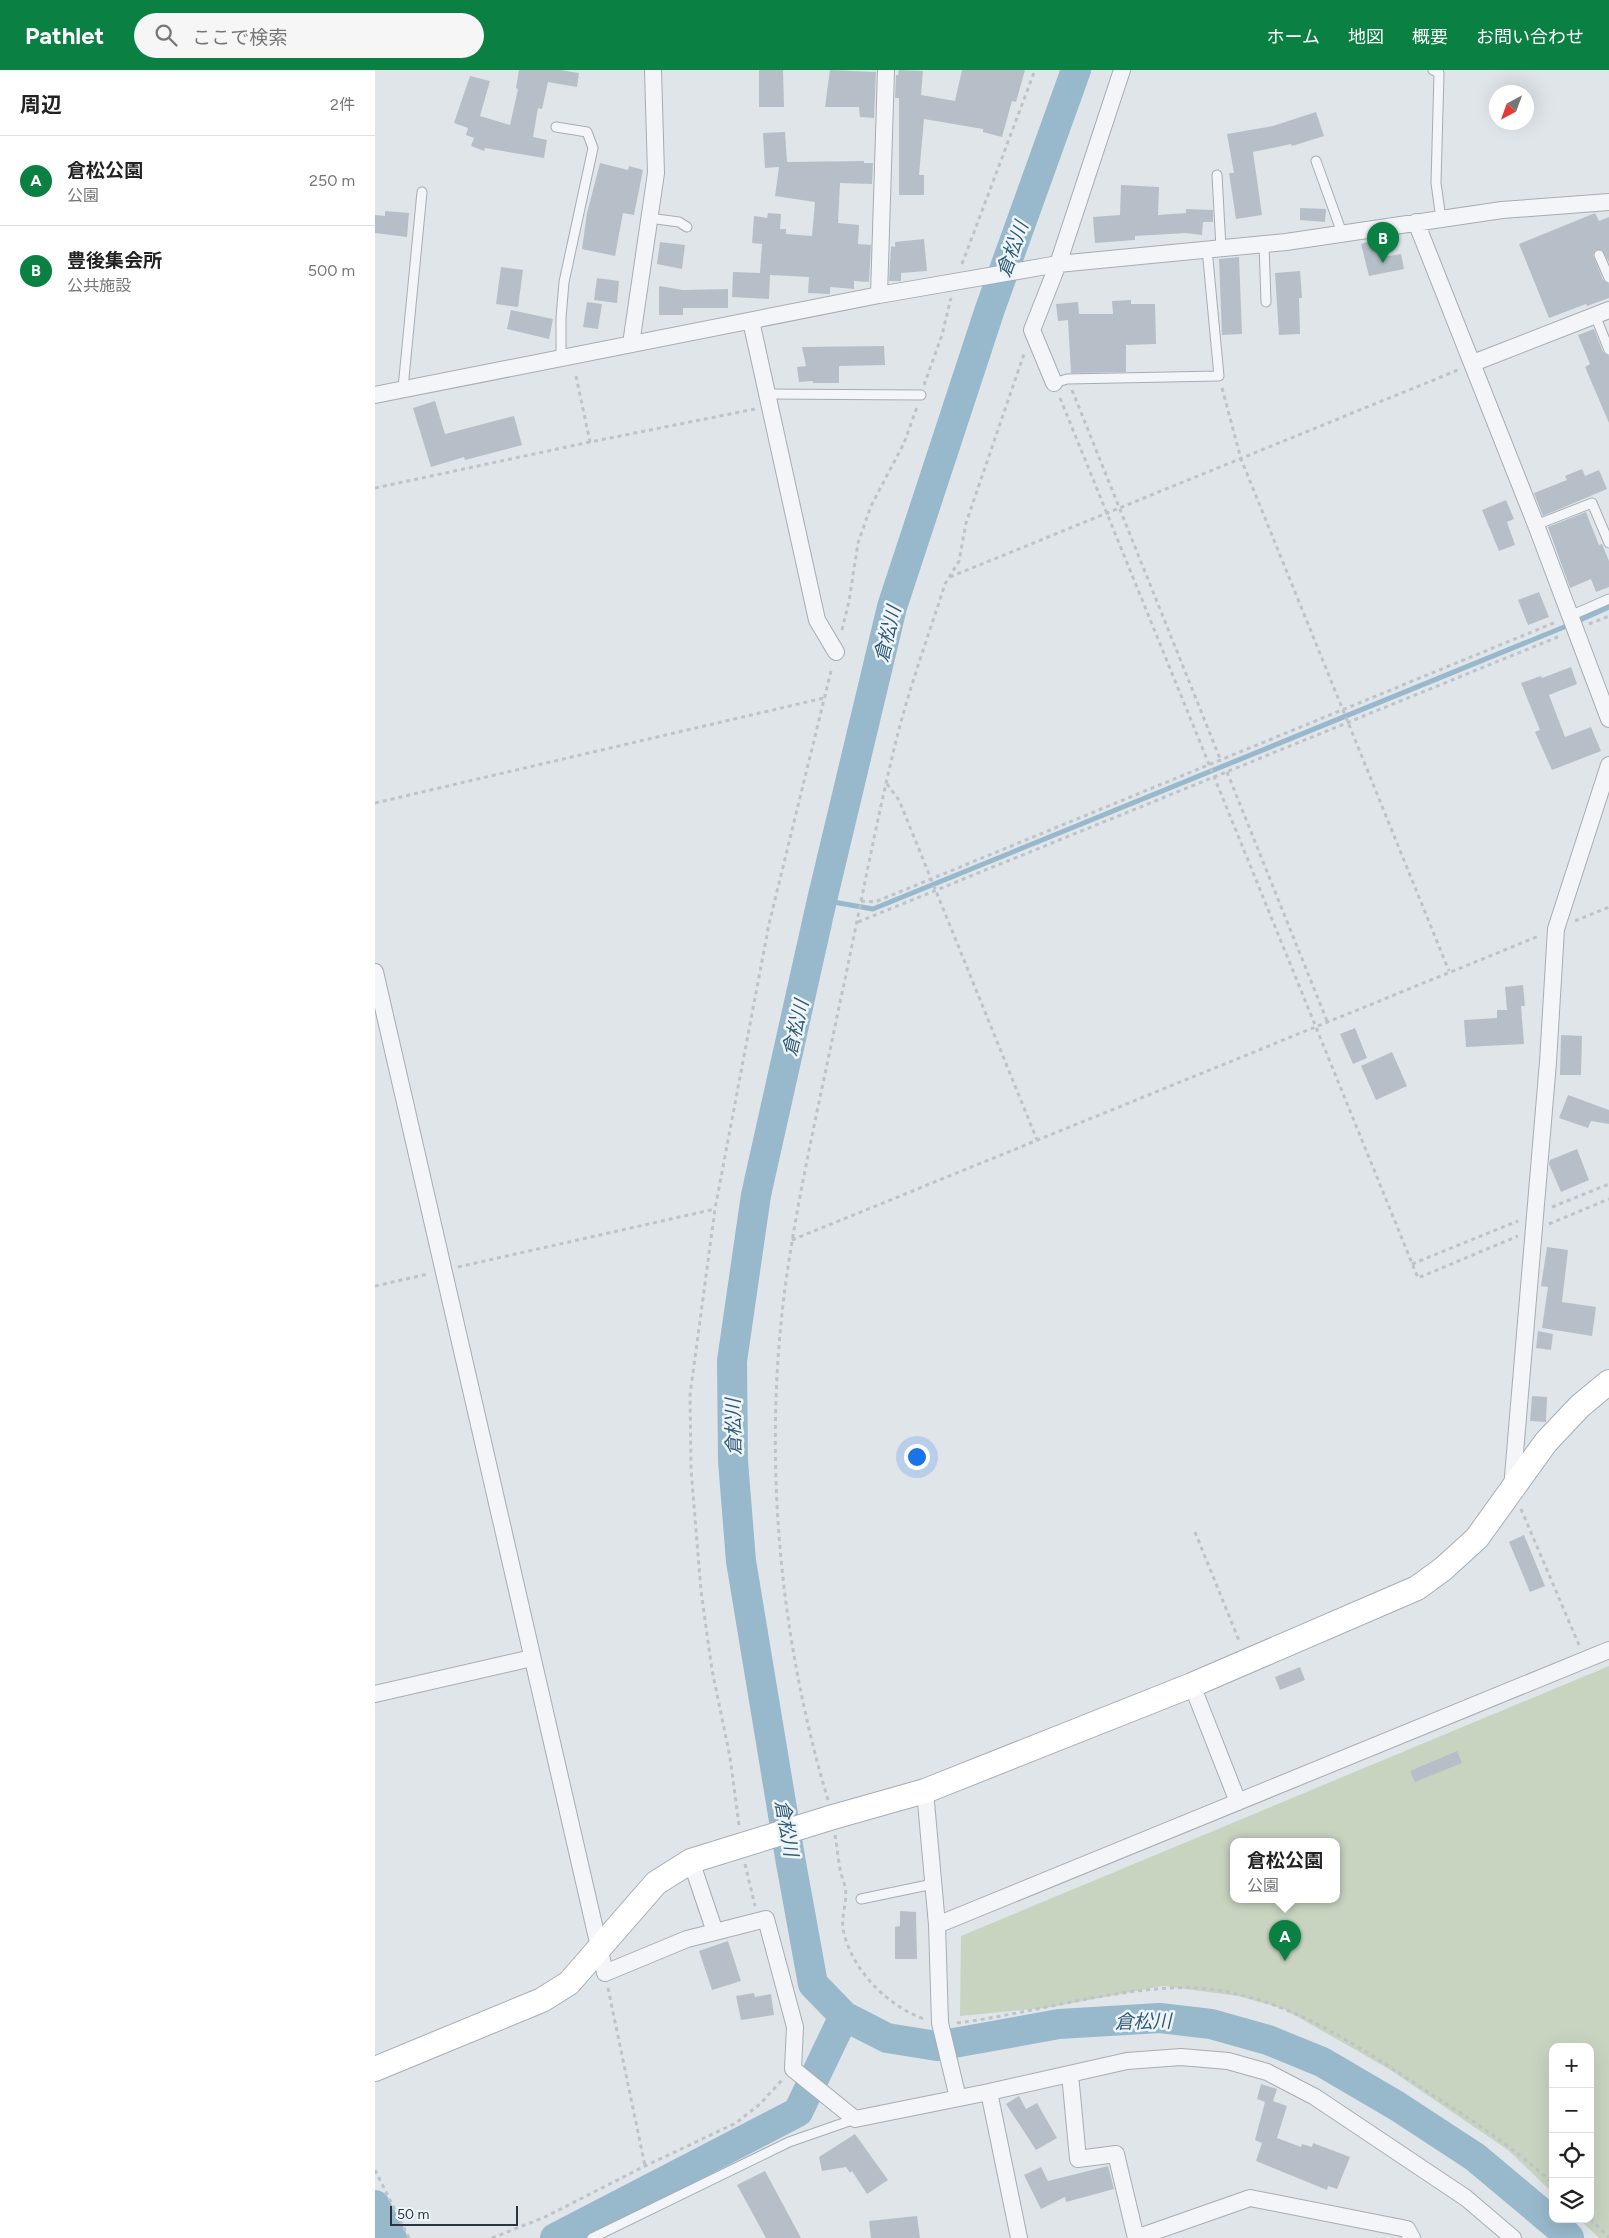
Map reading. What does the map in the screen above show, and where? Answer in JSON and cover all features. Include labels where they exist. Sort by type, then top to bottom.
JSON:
[{"type":"street","points":[[631,344],[656,173],[653,70]]},
{"type":"street","points":[[879,295],[886,70]]},
{"type":"street","points":[[1060,381],[1032,330],[1058,264],[1122,70]]},
{"type":"street","points":[[375,395],[879,295],[1058,264],[1264,244],[1502,210],[1609,202]]},
{"type":"street","points":[[1416,222],[1473,363],[1573,623],[1605,698],[1609,719]]},
{"type":"street","points":[[1473,363],[1602,312]]},
{"type":"street","points":[[751,321],[817,620],[836,652]]},
{"type":"street","points":[[1512,1491],[1548,1062],[1557,929],[1609,765]]},
{"type":"street","points":[[375,972],[605,1973],[687,1939],[765,1919],[795,2028],[793,2069],[855,2118],[989,2092],[1127,2061],[1181,2057],[1228,2061],[1267,2072],[1315,2097],[1466,2198],[1513,2238]]},
{"type":"street","points":[[375,2069],[542,2000],[569,1983],[656,1882],[691,1861],[925,1791],[1192,1685],[1417,1588],[1443,1569],[1477,1538],[1546,1442],[1580,1406],[1609,1382]]},
{"type":"street","points":[[937,1925],[1609,1650]]},
{"type":"street","points":[[375,1694],[532,1658]]},
{"type":"street","points":[[1192,1685],[1238,1802]]},
{"type":"street","points":[[925,1791],[937,1925],[940,2023],[958,2098]]},
{"type":"street","points":[[691,1861],[715,1932]]},
{"type":"street","points":[[1069,2074],[1078,2158],[1116,2154],[1136,2238],[1250,2198],[1407,2229],[1412,2238]]},
{"type":"street","points":[[989,2092],[1019,2238]]},
{"type":"lane","points":[[1433,70],[1439,73],[1436,183],[1441,219]]},
{"type":"lane","points":[[557,127],[587,132],[593,148],[564,282],[561,318],[561,358]]},
{"type":"lane","points":[[1316,161],[1342,233]]},
{"type":"lane","points":[[1060,381],[1219,376],[1214,249],[1217,175]]},
{"type":"lane","points":[[403,388],[423,192]]},
{"type":"lane","points":[[649,218],[679,222],[687,227]]},
{"type":"lane","points":[[1264,244],[1266,302]]},
{"type":"lane","points":[[1599,255],[1609,278]]},
{"type":"lane","points":[[1602,312],[1609,350]]},
{"type":"lane","points":[[768,400],[921,394]]},
{"type":"lane","points":[[1536,525],[1592,503],[1609,543]]},
{"type":"lane","points":[[1573,623],[1609,599]]},
{"type":"lane","points":[[861,1899],[933,1884]]},
{"type":"lane","points":[[592,2238],[789,2142],[855,2118]]},
{"type":"path","points":[[758,1921],[741,1845],[730,1757],[711,1670],[701,1591],[691,1469],[689,1395],[715,1209],[769,924],[849,601],[859,543],[871,506],[904,444],[942,335],[955,282],[974,237],[1035,70]]},
{"type":"path","points":[[1032,330],[966,523],[959,561],[945,584],[895,742],[796,1212],[785,1292],[776,1405],[776,1511],[789,1624],[812,1747],[833,1817],[840,1871],[846,1889],[843,1930],[857,1965],[871,1984],[897,2005],[922,2019],[940,2023],[957,2023],[998,2017],[1088,1998],[1170,1988],[1196,1988],[1236,1994],[1267,2003],[1311,2020],[1352,2043],[1500,2139],[1549,2181]]},
{"type":"path","points":[[949,578],[1473,363]]},
{"type":"path","points":[[576,376],[590,442]]},
{"type":"path","points":[[1219,376],[1241,459],[1449,972]]},
{"type":"path","points":[[1060,381],[1119,508],[1221,761]]},
{"type":"path","points":[[1060,381],[1107,514],[1418,1278],[1609,1184]]},
{"type":"path","points":[[375,488],[590,442],[768,400]]},
{"type":"path","points":[[861,901],[875,902],[1343,711],[1573,623],[1609,616]]},
{"type":"path","points":[[857,922],[1348,722],[1573,623]]},
{"type":"path","points":[[375,803],[824,698]]},
{"type":"path","points":[[1227,772],[1327,1021]]},
{"type":"path","points":[[887,784],[899,800],[1037,1140]]},
{"type":"path","points":[[792,1240],[1609,907]]},
{"type":"path","points":[[1412,1264],[1609,1199]]},
{"type":"path","points":[[375,1286],[715,1209]]},
{"type":"path","points":[[1512,1491],[1526,1518],[1585,1660]]},
{"type":"path","points":[[1195,1532],[1248,1661]]},
{"type":"path","points":[[605,1973],[645,2166]]},
{"type":"path","points":[[492,2238],[545,2217],[645,2166],[736,2123],[760,2104],[793,2069]]},
{"type":"path","points":[[375,2170],[409,2238]]},
{"type":"path","points":[[1594,2223],[1609,2237]]},
{"type":"green space","points":[[1609,1666],[1609,2238],[1599,2238],[1583,2223],[1594,2223],[1594,2043],[1549,2043],[1549,2189],[1508,2150],[1389,2069],[1284,2009],[1238,1996],[1163,1986],[1045,2008],[960,2016],[961,1936]]},
{"type":"building","points":[[519,70],[560,70],[579,73],[577,87],[548,82],[542,109],[538,108],[533,137],[547,140],[544,158],[485,148],[484,151],[471,146],[474,138],[466,135],[468,128],[454,123],[470,76],[490,81],[480,116],[510,125],[518,89],[516,88]]},
{"type":"building","points":[[759,70],[783,70],[784,107],[759,107]]},
{"type":"building","points":[[830,70],[876,72],[874,118],[860,117],[859,107],[825,107]]},
{"type":"building","points":[[899,70],[923,71],[921,95],[955,101],[962,70],[1025,70],[1016,102],[1012,101],[1002,137],[983,132],[983,129],[924,119],[919,175],[924,175],[924,195],[899,195],[899,98],[895,98],[896,75],[898,75]]},
{"type":"building","points":[[1316,112],[1324,136],[1292,146],[1291,144],[1253,152],[1262,215],[1236,219],[1229,173],[1234,173],[1227,134],[1273,126]]},
{"type":"building","points":[[785,132],[787,162],[864,161],[864,163],[873,163],[872,184],[840,183],[838,223],[859,225],[858,244],[871,245],[869,282],[854,281],[854,289],[830,287],[830,294],[808,293],[809,277],[770,275],[769,299],[732,297],[733,272],[760,273],[762,244],[752,243],[754,216],[767,218],[768,213],[781,214],[780,229],[786,229],[786,234],[812,236],[815,202],[775,196],[779,167],[765,168],[763,133]]},
{"type":"building","points":[[600,163],[628,170],[629,166],[643,170],[634,215],[623,213],[615,256],[582,249],[587,213]]},
{"type":"building","points":[[1121,185],[1159,187],[1158,215],[1186,213],[1186,209],[1213,210],[1213,222],[1203,222],[1202,235],[1186,233],[1135,236],[1135,240],[1095,243],[1093,217],[1120,215]]},
{"type":"building","points":[[1300,208],[1326,209],[1325,222],[1300,220]]},
{"type":"building","points":[[385,211],[409,213],[407,237],[375,233],[375,215],[385,216]]},
{"type":"building","points":[[1595,213],[1599,221],[1609,217],[1609,262],[1602,250],[1596,250],[1593,255],[1603,280],[1609,284],[1609,298],[1587,306],[1586,304],[1549,318],[1519,244]]},
{"type":"building","points":[[924,239],[927,271],[901,273],[901,281],[889,281],[891,246],[895,247],[895,242]]},
{"type":"building","points":[[1376,239],[1382,257],[1401,254],[1404,269],[1369,276],[1361,244]]},
{"type":"building","points":[[660,242],[685,245],[682,269],[657,264]]},
{"type":"building","points":[[1239,257],[1242,334],[1222,335],[1219,259]]},
{"type":"building","points":[[501,267],[523,270],[518,307],[496,304]]},
{"type":"building","points":[[1300,271],[1302,298],[1299,298],[1300,334],[1279,335],[1275,273]]},
{"type":"building","points":[[597,278],[619,281],[617,303],[594,300]]},
{"type":"building","points":[[659,286],[683,290],[728,289],[728,308],[683,308],[683,315],[659,315]]},
{"type":"building","points":[[1131,300],[1131,304],[1155,304],[1156,344],[1126,345],[1126,372],[1071,373],[1068,320],[1058,321],[1056,304],[1078,302],[1079,314],[1113,314],[1112,301]]},
{"type":"building","points":[[587,302],[602,304],[598,329],[583,327]]},
{"type":"building","points":[[511,310],[553,319],[549,339],[507,329]]},
{"type":"building","points":[[1594,329],[1603,352],[1609,356],[1609,423],[1585,367],[1590,364],[1578,335]]},
{"type":"building","points":[[884,346],[885,365],[839,366],[839,383],[799,382],[797,367],[806,366],[802,347]]},
{"type":"building","points":[[435,401],[445,434],[514,416],[522,445],[465,460],[464,457],[431,467],[413,408]]},
{"type":"building","points":[[1582,469],[1585,476],[1599,470],[1607,489],[1543,516],[1534,493],[1567,480],[1565,476]]},
{"type":"building","points":[[1506,500],[1514,519],[1507,522],[1515,545],[1499,551],[1482,510]]},
{"type":"building","points":[[1586,512],[1599,545],[1602,544],[1609,561],[1609,587],[1596,592],[1591,579],[1570,588],[1548,527]]},
{"type":"building","points":[[1539,592],[1549,617],[1528,625],[1518,600]]},
{"type":"building","points":[[1571,667],[1577,684],[1549,695],[1565,737],[1591,727],[1601,751],[1552,770],[1535,732],[1540,730],[1521,683],[1541,676],[1542,678]]},
{"type":"building","points":[[1523,985],[1525,1006],[1521,1006],[1524,1044],[1466,1047],[1464,1020],[1497,1018],[1497,1010],[1507,1010],[1505,987]]},
{"type":"building","points":[[1355,1028],[1367,1058],[1353,1064],[1340,1034]]},
{"type":"building","points":[[1561,1035],[1582,1036],[1581,1075],[1560,1075]]},
{"type":"building","points":[[1392,1052],[1407,1086],[1376,1100],[1361,1066]]},
{"type":"building","points":[[1568,1095],[1609,1110],[1609,1124],[1591,1121],[1588,1128],[1559,1118]]},
{"type":"building","points":[[1577,1149],[1589,1180],[1561,1192],[1549,1164],[1550,1160]]},
{"type":"building","points":[[1547,1247],[1568,1250],[1562,1302],[1596,1307],[1592,1336],[1542,1328],[1548,1287],[1541,1286]]},
{"type":"building","points":[[1538,1331],[1553,1334],[1551,1350],[1536,1348]]},
{"type":"building","points":[[1532,1396],[1547,1397],[1546,1422],[1530,1421]]},
{"type":"building","points":[[1524,1535],[1545,1586],[1530,1592],[1509,1542]]},
{"type":"building","points":[[1300,1667],[1305,1680],[1280,1690],[1275,1677]]},
{"type":"building","points":[[1457,1751],[1462,1763],[1415,1782],[1410,1771]]},
{"type":"building","points":[[900,1911],[916,1912],[917,1959],[895,1959],[895,1927],[900,1926]]},
{"type":"building","points":[[728,1941],[741,1981],[712,1990],[699,1951]]},
{"type":"building","points":[[754,1993],[755,1997],[771,1994],[774,2015],[741,2020],[736,1996]]},
{"type":"building","points":[[1261,2084],[1277,2089],[1273,2101],[1287,2106],[1277,2138],[1301,2147],[1302,2144],[1312,2147],[1313,2143],[1350,2157],[1337,2189],[1328,2186],[1327,2190],[1256,2161],[1262,2143],[1255,2140],[1265,2102],[1257,2099]]},
{"type":"building","points":[[1019,2096],[1026,2109],[1037,2103],[1057,2138],[1036,2150],[1006,2104]]},
{"type":"building","points":[[855,2134],[888,2180],[867,2194],[852,2171],[850,2173],[846,2167],[822,2171],[819,2157]]},
{"type":"building","points":[[1108,2166],[1114,2189],[1066,2202],[1065,2197],[1041,2209],[1024,2175],[1041,2167],[1048,2181]]},
{"type":"building","points":[[765,2171],[801,2238],[766,2238],[737,2185]]},
{"type":"building","points":[[917,2216],[920,2238],[871,2238],[869,2221]]},
{"type":"waterway","name":"倉松川","points":[[1076,70],[990,309],[892,607],[822,900],[756,1195],[732,1361],[733,1461],[741,1561],[813,1984],[844,2016],[887,2038],[937,2046],[1059,2024],[1160,2018],[1211,2024],[1268,2040],[1322,2062],[1397,2106],[1475,2157],[1569,2238]]},
{"type":"waterway","points":[[822,900],[873,909],[1609,607]]},
{"type":"waterway","points":[[555,2238],[798,2112],[844,2016]]},
{"type":"waterway","points":[[375,2205],[392,2238]]},
{"type":"place","name":"豊後集会所","points":[[1383,263]]},
{"type":"place","name":"倉松公園","points":[[1285,1961]]}]
